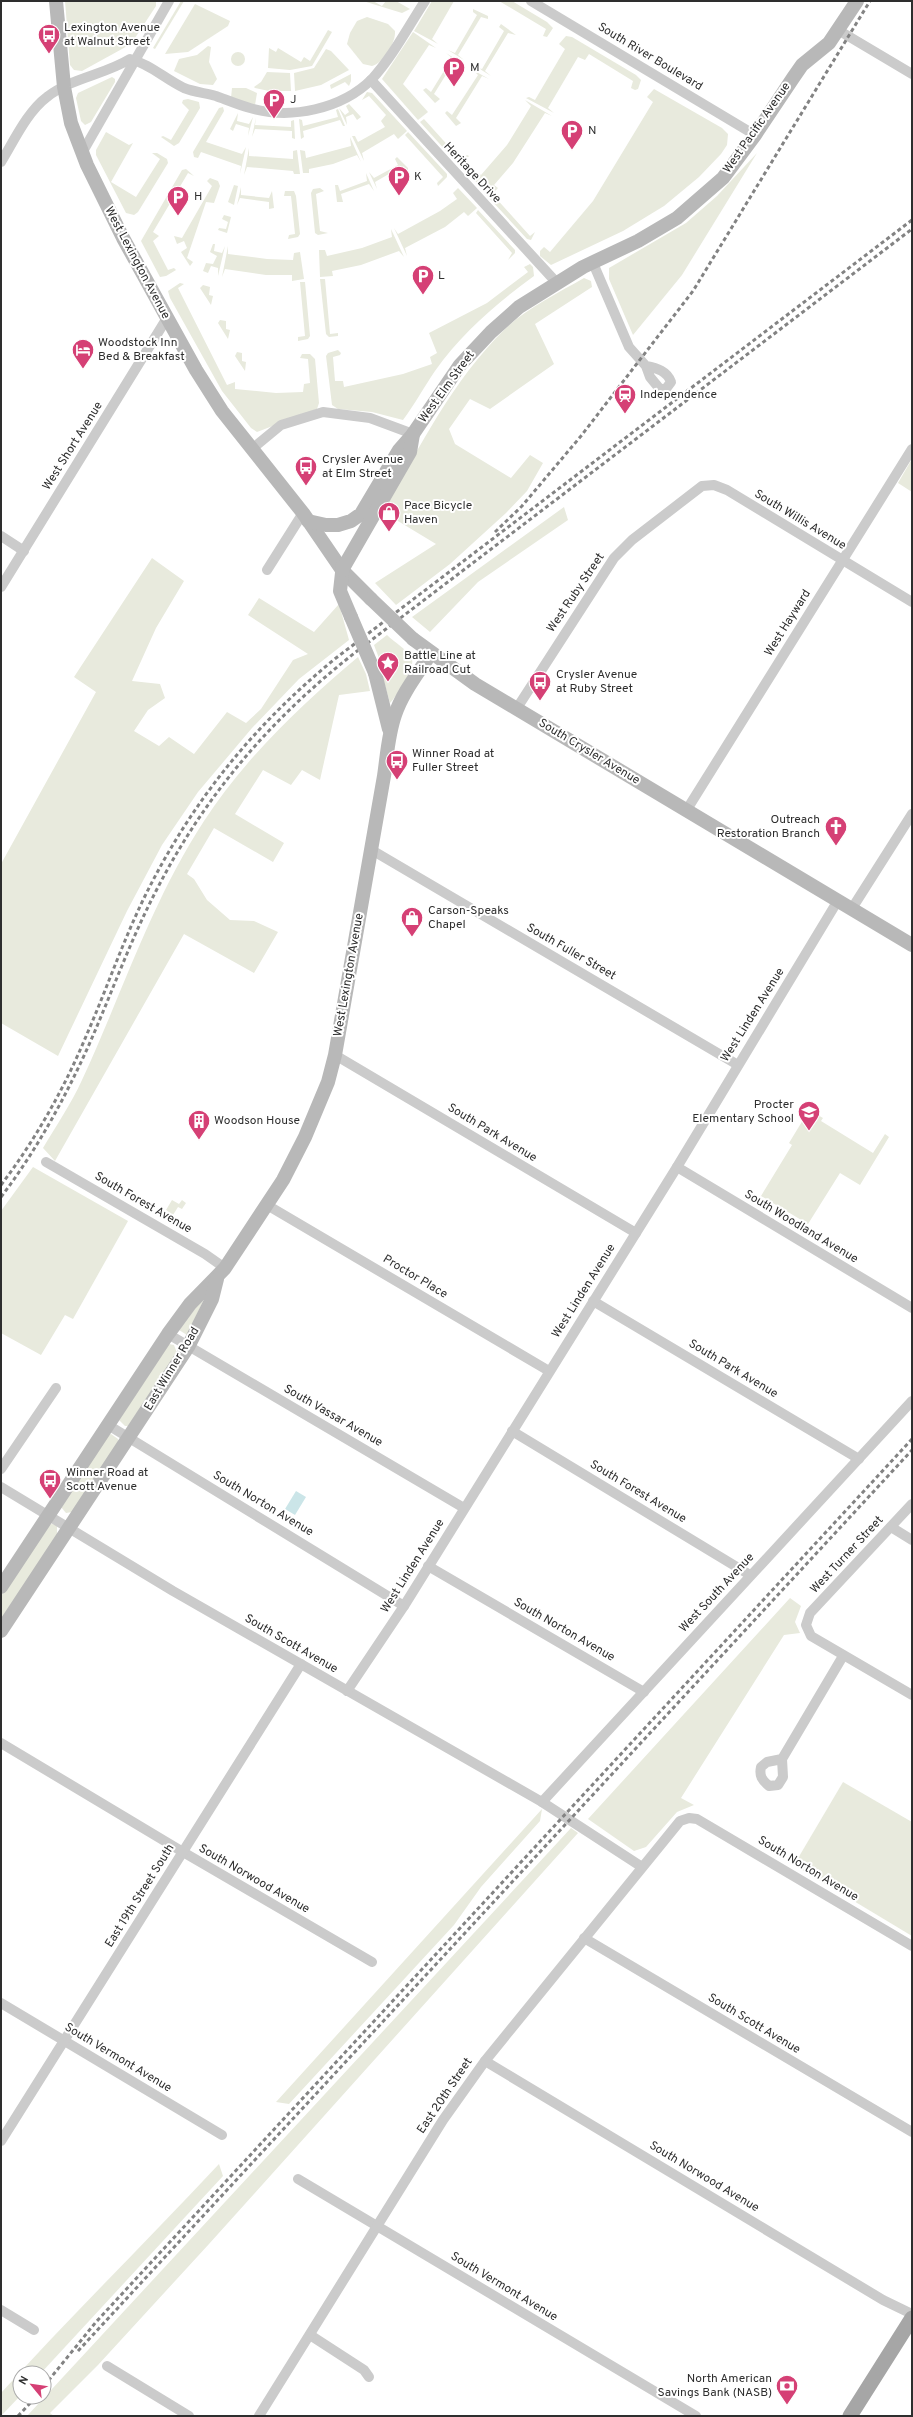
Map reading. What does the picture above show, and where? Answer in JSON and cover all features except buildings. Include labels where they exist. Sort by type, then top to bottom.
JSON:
[{"type":"main road","points":[[850,2416],[912,2318]]},
{"type":"street","name":"West Lexington Avenue","points":[[56,1],[64,87],[72,123],[82,153],[123,238],[167,318],[222,410],[306,517]]},
{"type":"street","points":[[82,153],[137,61],[169,1]]},
{"type":"street","points":[[3,155],[36,108],[46,97],[64,87],[117,67],[130,59],[137,61],[184,88],[251,108],[280,113],[317,109],[354,93],[371,80],[386,62],[425,1]]},
{"type":"street","name":"South River Boulevard","points":[[531,1],[755,135]]},
{"type":"street","name":"West Pacific Avenue","points":[[556,282],[638,241],[677,218],[723,178],[755,135],[802,65],[829,43],[857,1]]},
{"type":"street","points":[[838,30],[912,74]]},
{"type":"street","name":"Heritage Drive","points":[[371,80],[556,282]]},
{"type":"street","points":[[592,263],[628,347],[646,366]]},
{"type":"street","name":"West Elm Street","points":[[342,570],[346,548],[361,523],[361,514],[399,450],[413,434],[450,379],[477,346],[519,307],[556,282]]},
{"type":"street","name":"West Short Avenue","points":[[1,587],[167,318]]},
{"type":"street","points":[[252,449],[281,425],[323,412],[370,418],[413,434]]},
{"type":"street","name":"West Elm Street","points":[[342,570],[410,452],[413,434]]},
{"type":"street","name":"West Hayward","points":[[686,811],[912,449]]},
{"type":"street","name":"South Willis Avenue","points":[[673,507],[702,486],[714,485],[727,490],[912,602]]},
{"type":"street","name":"West Ruby Street","points":[[517,708],[614,558],[632,540],[673,507]]},
{"type":"street","points":[[267,570],[306,517],[326,525],[338,525],[351,521],[361,514]]},
{"type":"street","name":"South Crysler Avenue","points":[[306,517],[342,570],[414,639],[474,684],[517,708],[686,811],[912,945]]},
{"type":"street","points":[[1,536],[24,550]]},
{"type":"street","points":[[342,570],[340,591],[375,673],[390,734]]},
{"type":"street","name":"West Lexington Avenue","points":[[221,1273],[268,1205],[305,1137],[328,1082],[335,1055],[390,734],[395,714],[402,699],[431,653]]},
{"type":"street","points":[[851,910],[912,814]]},
{"type":"street","name":"South Fuller Street","points":[[370,849],[738,1065]]},
{"type":"street","name":"West Linden Avenue","points":[[347,1691],[404,1606],[594,1301],[838,902]]},
{"type":"street","name":"South Park Avenue","points":[[335,1055],[636,1233]]},
{"type":"street","name":"South Forest Avenue","points":[[46,1162],[205,1254],[221,1273]]},
{"type":"street","name":"South Woodland Avenue","points":[[677,1167],[912,1308]]},
{"type":"street","name":"Proctor Place","points":[[268,1205],[549,1371]]},
{"type":"street","name":"East Winner Road","points":[[1,1587],[168,1334],[190,1304],[221,1273]]},
{"type":"street","name":"East Winner Road","points":[[1,1631],[188,1347],[212,1299],[221,1273]]},
{"type":"street","name":"South Park Avenue","points":[[594,1301],[859,1459]]},
{"type":"street","name":"South Vassar Avenue","points":[[168,1334],[464,1508]]},
{"type":"street","points":[[1,1469],[56,1388]]},
{"type":"street","name":"West South Avenue","points":[[542,1802],[912,1401]]},
{"type":"street","name":"South Norton Avenue","points":[[108,1425],[404,1606]]},
{"type":"street","name":"South Forest Avenue","points":[[512,1431],[750,1575]]},
{"type":"street","name":"South Scott Avenue","points":[[1,1487],[347,1691],[542,1802],[642,1867]]},
{"type":"street","name":"West Turner Street","points":[[843,1656],[811,1636],[806,1625],[810,1613],[912,1504]]},
{"type":"street","points":[[891,1527],[912,1540]]},
{"type":"street","name":"South Norton Avenue","points":[[428,1566],[644,1692]]},
{"type":"street","points":[[782,1758],[843,1656],[912,1695]]},
{"type":"street","name":"East 19th Street South","points":[[1,2142],[301,1664]]},
{"type":"street","name":"South Norwood Avenue","points":[[1,1743],[183,1852],[372,1962]]},
{"type":"street","name":"South Norton Avenue","points":[[689,1818],[697,1819],[912,1946]]},
{"type":"street","name":"East 20th Street","points":[[259,2416],[378,2227],[443,2120],[484,2061],[680,1821],[689,1818]]},
{"type":"street","name":"South Scott Avenue","points":[[584,1938],[912,2132]]},
{"type":"street","name":"South Vermont Avenue","points":[[1,2003],[222,2135]]},
{"type":"street","name":"South Norwood Avenue","points":[[484,2061],[883,2300],[912,2314]]},
{"type":"street","name":"South Vermont Avenue","points":[[298,2179],[696,2416]]},
{"type":"street","points":[[1,2310],[34,2330]]},
{"type":"street","points":[[310,2335],[364,2370],[369,2377]]},
{"type":"street","points":[[107,2366],[189,2416]]},
{"type":"shaded area","points":[[65,1],[156,1],[156,6],[131,44],[82,71],[74,70],[70,65]]},
{"type":"shaded area","points":[[181,1],[184,1],[155,49],[153,48]]},
{"type":"shaded area","points":[[363,1],[373,1],[382,6],[386,1],[396,1],[410,9],[402,13]]},
{"type":"shaded area","points":[[432,1],[454,1],[432,39],[438,44],[414,31]]},
{"type":"shaded area","points":[[499,1],[512,1],[547,22],[553,28],[547,37],[543,36],[546,29]]},
{"type":"shaded area","points":[[195,4],[230,21],[228,26],[188,52],[165,54]]},
{"type":"shaded area","points":[[473,9],[488,16],[488,19],[481,17],[458,55],[464,60],[448,50],[455,53],[477,15],[473,12]]},
{"type":"shaded area","points":[[367,17],[388,24],[395,31],[395,36],[388,52],[380,61],[372,66],[363,64],[347,44],[350,33],[357,21]]},
{"type":"shaded area","points":[[501,24],[516,35],[508,33],[485,71],[491,76],[475,66],[482,69],[504,31],[499,27]]},
{"type":"shaded area","points":[[328,30],[332,32],[312,66],[290,70],[268,68],[269,48],[276,52],[278,48],[301,62],[304,57],[310,61]]},
{"type":"shaded area","points":[[413,32],[436,48],[429,45],[403,84],[428,112],[418,120],[382,79]]},
{"type":"shaded area","points":[[566,36],[572,37],[636,75],[641,80],[638,89],[635,90],[631,88],[633,81],[589,54],[585,60],[578,57],[548,108],[554,113],[526,98],[529,97],[535,100],[565,49],[559,44]]},
{"type":"shaded area","points":[[208,46],[211,47],[209,62],[217,79],[213,85],[200,84],[174,71],[179,59],[197,55]]},
{"type":"shaded area","points":[[326,49],[331,51],[349,70],[321,85],[295,91],[294,73],[314,68]]},
{"type":"shaded area","points":[[235,52],[241,52],[245,56],[245,62],[241,66],[235,66],[231,62],[231,56]]},
{"type":"shaded area","points":[[446,53],[462,63],[455,60],[434,94],[440,99],[435,103],[423,90],[426,88],[431,92],[452,58]]},
{"type":"shaded area","points":[[473,70],[489,79],[482,76],[456,118],[461,123],[456,126],[445,113],[447,111],[452,115],[478,75]]},
{"type":"shaded area","points":[[267,72],[290,73],[291,91],[269,91],[255,88],[254,87],[261,82]]},
{"type":"shaded area","points":[[351,74],[349,86],[345,82],[331,89],[330,85]]},
{"type":"shaded area","points":[[112,77],[115,79],[115,82],[91,122],[85,125],[81,121],[76,98],[78,93]]},
{"type":"shaded area","points":[[232,88],[246,88],[257,93],[255,105],[231,98]]},
{"type":"shaded area","points":[[654,89],[722,128],[728,134],[727,145],[721,154],[699,177],[664,206],[623,231],[551,265],[540,256],[540,251],[544,247],[550,252],[593,201],[653,102],[647,97]]},
{"type":"shaded area","points":[[367,92],[372,93],[407,131],[398,139],[394,134],[362,153],[364,161],[352,136],[355,136],[358,142],[385,127],[381,121],[386,115],[369,96],[362,100]]},
{"type":"shaded area","points":[[188,99],[199,102],[200,108],[179,143],[174,146],[161,137],[163,136],[171,140],[189,110],[182,103],[183,100]]},
{"type":"shaded area","points":[[525,100],[552,116],[545,113],[513,163],[494,185],[498,188],[489,197],[471,176],[475,171],[481,175],[507,145],[531,106]]},
{"type":"shaded area","points":[[349,104],[361,117],[357,120],[353,114],[346,117],[347,125],[339,108],[345,115],[349,112],[346,106]]},
{"type":"shaded area","points":[[223,107],[224,111],[206,142],[242,154],[246,147],[240,174],[241,166],[201,152],[198,158],[194,157],[193,152],[219,108]]},
{"type":"shaded area","points":[[338,109],[345,126],[343,126],[340,120],[303,131],[304,137],[301,139],[299,119],[302,120],[303,126],[338,117],[336,110]]},
{"type":"shaded area","points":[[238,113],[237,121],[249,124],[253,117],[248,136],[249,128],[236,124],[233,131],[230,129]]},
{"type":"shaded area","points":[[256,117],[255,125],[291,127],[291,121],[294,120],[295,139],[292,138],[292,131],[255,129],[252,137]]},
{"type":"shaded area","points":[[424,119],[461,160],[467,155],[469,156],[461,164],[457,163],[420,122]]},
{"type":"shaded area","points":[[106,132],[129,145],[133,143],[111,182],[136,197],[160,159],[152,153],[157,153],[167,159],[168,163],[138,212],[134,215],[126,213],[96,155],[96,150]]},
{"type":"shaded area","points":[[408,132],[447,174],[447,177],[438,186],[437,183],[443,177],[405,135]]},
{"type":"shaded area","points":[[350,137],[361,162],[357,155],[333,164],[309,169],[309,173],[303,173],[300,150],[305,151],[306,158],[351,146]]},
{"type":"shaded area","points":[[249,148],[249,156],[293,159],[293,151],[297,150],[300,174],[294,174],[293,171],[247,167],[244,175]]},
{"type":"shaded area","points":[[757,153],[682,275],[633,335],[609,279],[609,268],[686,223],[717,196]]},
{"type":"shaded area","points":[[397,157],[408,168],[408,172],[405,173],[401,167],[375,182],[377,189],[369,172],[374,178],[398,165],[395,159]]},
{"type":"shaded area","points":[[186,169],[194,176],[188,173],[153,232],[159,236],[153,241],[168,270],[174,268],[176,270],[166,276],[160,277],[141,241],[182,170]]},
{"type":"shaded area","points":[[366,173],[374,191],[369,184],[341,194],[343,202],[337,202],[335,185],[338,185],[340,191],[367,181]]},
{"type":"shaded area","points":[[210,178],[218,181],[220,186],[214,203],[206,202],[187,258],[193,262],[190,266],[181,252],[187,248],[184,241],[177,244],[174,236],[182,238],[212,186],[207,181]]},
{"type":"shaded area","points":[[234,185],[238,186],[234,205],[228,202]]},
{"type":"shaded area","points":[[241,187],[241,195],[269,198],[272,191],[274,208],[269,209],[269,202],[240,198],[237,205]]},
{"type":"shaded area","points":[[320,188],[324,191],[316,194],[320,231],[328,233],[318,235],[315,233],[311,193],[313,189]]},
{"type":"shaded area","points":[[458,188],[477,208],[468,216],[464,212],[445,227],[405,248],[407,256],[394,228],[398,234],[440,211],[457,199],[453,193]]},
{"type":"shaded area","points":[[285,191],[294,191],[296,196],[300,234],[298,237],[288,239],[289,235],[295,234],[291,196],[284,196]]},
{"type":"shaded area","points":[[494,196],[530,236],[535,232],[531,240],[527,239],[490,199]]},
{"type":"shaded area","points":[[478,210],[515,250],[515,253],[508,260],[512,253],[476,213]]},
{"type":"shaded area","points":[[224,215],[231,217],[227,233],[218,230],[219,228],[226,229],[228,222],[222,219]]},
{"type":"shaded area","points":[[391,229],[404,257],[399,251],[361,265],[332,271],[333,276],[320,277],[319,250],[325,250],[327,256],[362,248],[392,237]]},
{"type":"shaded area","points":[[213,244],[215,244],[214,251],[222,253],[225,246],[218,276],[218,268],[211,266],[208,273],[203,271],[206,263],[213,264],[217,256],[210,252]]},
{"type":"shaded area","points":[[228,246],[228,254],[267,259],[293,260],[294,253],[300,252],[304,279],[292,281],[292,275],[266,275],[225,269],[222,277]]},
{"type":"shaded area","points":[[530,264],[533,267],[534,276],[468,331],[445,357],[403,420],[372,412],[338,409],[332,405],[326,356],[328,353],[338,350],[341,353],[340,355],[333,357],[335,381],[343,381],[344,387],[403,374],[432,364],[430,357],[437,353],[429,333],[487,303],[528,272],[524,267]]},
{"type":"shaded area","points":[[584,278],[591,281],[592,287],[535,324],[554,364],[490,409],[470,399],[449,429],[455,444],[511,478],[530,455],[543,463],[527,491],[506,513],[450,564],[396,605],[375,583],[436,544],[383,512],[423,440],[469,371],[486,349],[505,329],[523,314]]},
{"type":"shaded area","points":[[320,279],[325,279],[330,334],[338,333],[338,336],[329,337],[326,334]]},
{"type":"shaded area","points":[[300,282],[305,282],[310,336],[308,339],[298,341],[298,337],[305,336]]},
{"type":"shaded area","points":[[180,283],[184,284],[178,288],[227,385],[235,382],[235,389],[276,393],[303,392],[304,384],[310,383],[308,359],[300,358],[302,354],[310,354],[315,359],[319,403],[317,409],[257,432],[251,428],[222,391],[170,298],[168,291]]},
{"type":"shaded area","points":[[203,285],[210,287],[209,295],[213,296],[211,305],[200,288]]},
{"type":"shaded area","points":[[220,320],[226,321],[226,329],[230,330],[228,339],[218,323]]},
{"type":"shaded area","points":[[237,352],[242,353],[242,361],[246,362],[245,371],[235,356]]},
{"type":"shaded area","points":[[912,459],[912,492],[898,483]]},
{"type":"shaded area","points":[[564,507],[568,520],[478,582],[430,632],[412,617]]},
{"type":"shaded area","points":[[152,558],[184,581],[156,628],[132,681],[160,684],[165,698],[148,710],[134,731],[159,746],[169,737],[194,754],[227,712],[246,723],[261,709],[293,660],[308,654],[248,615],[259,598],[314,632],[339,604],[349,640],[299,679],[252,728],[198,792],[162,845],[127,911],[58,1056],[1,1023],[1,864],[96,692],[74,677]]},
{"type":"shaded area","points":[[387,635],[401,646],[412,659],[411,668],[405,681],[390,703],[381,671],[383,669],[374,645]]},
{"type":"shaded area","points":[[358,657],[366,674],[370,691],[339,695],[320,780],[302,770],[291,785],[263,770],[235,814],[284,843],[273,862],[214,828],[187,874],[194,879],[207,900],[230,920],[254,921],[278,932],[254,973],[184,934],[55,1161],[43,1148],[78,1089],[97,1048],[138,949],[168,884],[185,852],[220,798],[256,754],[295,713]]},
{"type":"shaded area","points":[[809,1110],[823,1118],[821,1121],[873,1153],[885,1134],[889,1137],[860,1185],[840,1173],[808,1224],[761,1196],[792,1145],[789,1143]]},
{"type":"shaded area","points":[[33,1167],[128,1221],[73,1319],[65,1315],[41,1355],[1,1333],[1,1211]]},
{"type":"shaded area","points":[[172,1200],[179,1204],[182,1200],[186,1203],[182,1209],[178,1207],[173,1215],[166,1210]]},
{"type":"shaded area","points":[[208,1291],[187,1335],[179,1330]]},
{"type":"shaded area","points":[[169,1344],[174,1345],[177,1353],[128,1426],[125,1426],[119,1420]]},
{"type":"shaded area","points":[[111,1434],[118,1439],[118,1443],[72,1512],[66,1513],[61,1507],[107,1435]]},
{"type":"shaded area","points":[[48,1525],[57,1525],[57,1535],[1,1620],[1,1596]]},
{"type":"shaded area","points":[[790,1598],[801,1606],[795,1622],[800,1633],[784,1635],[681,1798],[694,1805],[677,1812],[646,1847],[634,1851],[588,1819]]},
{"type":"shaded area","points":[[843,1782],[912,1822],[912,1936],[794,1865]]},
{"type":"shaded area","points":[[542,1809],[540,1821],[481,1887],[454,1925],[289,2104],[276,2102]]},
{"type":"shaded area","points":[[571,1828],[578,1833],[209,2244],[98,2365],[50,2413],[54,2416],[27,2416],[37,2405],[52,2405],[52,2389]]},
{"type":"shaded area","points":[[219,2164],[223,2176],[48,2365],[27,2365],[55,2335]]},
{"type":"shaded area","points":[[12,2381],[12,2404],[1,2416],[1,2393]]},
{"type":"water","points":[[296,1491],[306,1497],[295,1515],[285,1509]]},
{"type":"railway","points":[[495,532],[522,506],[581,436],[693,291],[870,1]]},
{"type":"railway","points":[[1,1185],[38,1131],[59,1093],[78,1054],[137,913],[163,861],[183,828],[227,766],[278,710],[336,658],[912,220]]},
{"type":"railway","points":[[1,1197],[38,1143],[69,1086],[88,1047],[138,929],[156,891],[176,855],[197,821],[220,789],[271,728],[299,700],[361,648],[912,229]]},
{"type":"railway","points":[[52,2376],[96,2322],[912,1439]]},
{"type":"railway","points":[[78,2351],[912,1450]]},
{"type":"railway","points":[[18,2416],[28,2405]]},
{"type":"place","name":"Lexington Avenue at Walnut Street","points":[[49,54]]},
{"type":"place","name":"M","points":[[454,88]]},
{"type":"place","name":"J","points":[[274,120]]},
{"type":"place","name":"N","points":[[572,150]]},
{"type":"place","name":"K","points":[[399,196]]},
{"type":"place","name":"H","points":[[178,216]]},
{"type":"place","name":"L","points":[[423,296]]},
{"type":"place","name":"Woodstock Inn Bed & Breakfast","points":[[83,370]]},
{"type":"place","name":"Independence","points":[[625,414]]},
{"type":"place","name":"Crysler Avenue at Elm Street","points":[[306,486]]},
{"type":"place","name":"Pace Bicycle Haven","points":[[389,532]]},
{"type":"place","name":"Battle Line at Railroad Cut","points":[[388,682]]},
{"type":"place","name":"Crysler Avenue at Ruby Street","points":[[540,702]]},
{"type":"place","name":"Winner Road at Fuller Street","points":[[397,780]]},
{"type":"place","name":"Outreach Restoration Branch","points":[[836,846]]},
{"type":"place","name":"Carson-Speaks Chapel","points":[[412,938]]},
{"type":"place","name":"Procter Elementary School","points":[[809,1132]]},
{"type":"place","name":"Woodson House","points":[[199,1140]]},
{"type":"place","name":"Winner Road at Scott Avenue","points":[[50,1500]]},
{"type":"place","name":"North American Savings Bank (NASB)","points":[[787,2406]]}]
